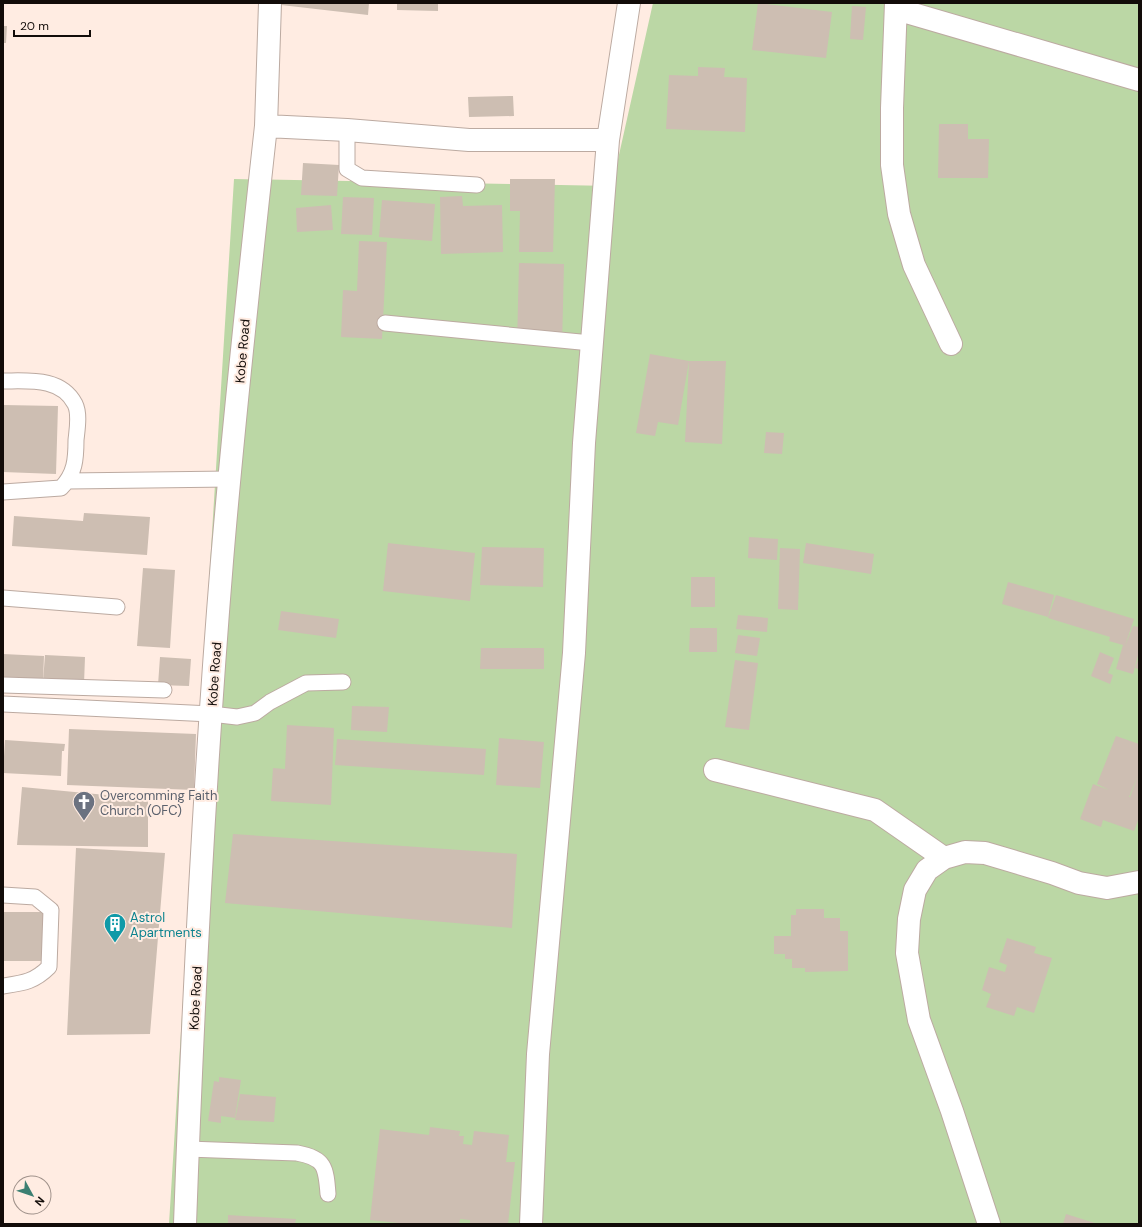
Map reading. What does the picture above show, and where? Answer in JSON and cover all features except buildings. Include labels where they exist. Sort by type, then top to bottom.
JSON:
[{"type":"street","name":"Kobe Road","points":[[185,1224],[203,832],[211,714],[222,560],[245,309],[266,126],[270,3]]},
{"type":"street","points":[[531,1224],[538,1054],[574,653],[584,443],[591,343],[608,140],[629,3]]},
{"type":"street","points":[[951,344],[914,266],[899,214],[892,165],[892,108],[896,6],[1139,80]]},
{"type":"street","points":[[266,126],[346,130],[469,140],[608,140]]},
{"type":"street","points":[[715,770],[875,810],[944,858]]},
{"type":"street","points":[[989,1224],[952,1112],[919,1020],[908,953],[909,919],[915,890],[927,870],[944,858],[964,852],[985,853],[1052,873],[1079,883],[1107,888],[1139,882]]},
{"type":"lane","points":[[346,130],[347,169],[362,178],[477,185]]},
{"type":"lane","points":[[385,323],[591,343]]},
{"type":"lane","points":[[3,381],[42,381],[66,392],[75,404],[77,420],[74,470],[68,481],[61,488],[3,492]]},
{"type":"lane","points":[[68,481],[230,479]]},
{"type":"lane","points":[[3,598],[117,607]]},
{"type":"lane","points":[[3,704],[211,714],[237,717],[254,713],[270,702],[306,683],[343,682]]},
{"type":"lane","points":[[3,685],[164,690]]},
{"type":"lane","points":[[3,895],[35,897],[51,910],[49,967],[40,976],[25,983],[3,986]]},
{"type":"lane","points":[[188,1149],[297,1153],[311,1156],[319,1160],[325,1169],[328,1194]]},
{"type":"green space","points":[[653,3],[1139,3],[1139,1224],[169,1224],[234,179],[612,186]]},
{"type":"place","name":"Overcomming Faith Church (OFC)","points":[[84,822]]},
{"type":"place","name":"Astrol Apartments","points":[[115,944]]}]
